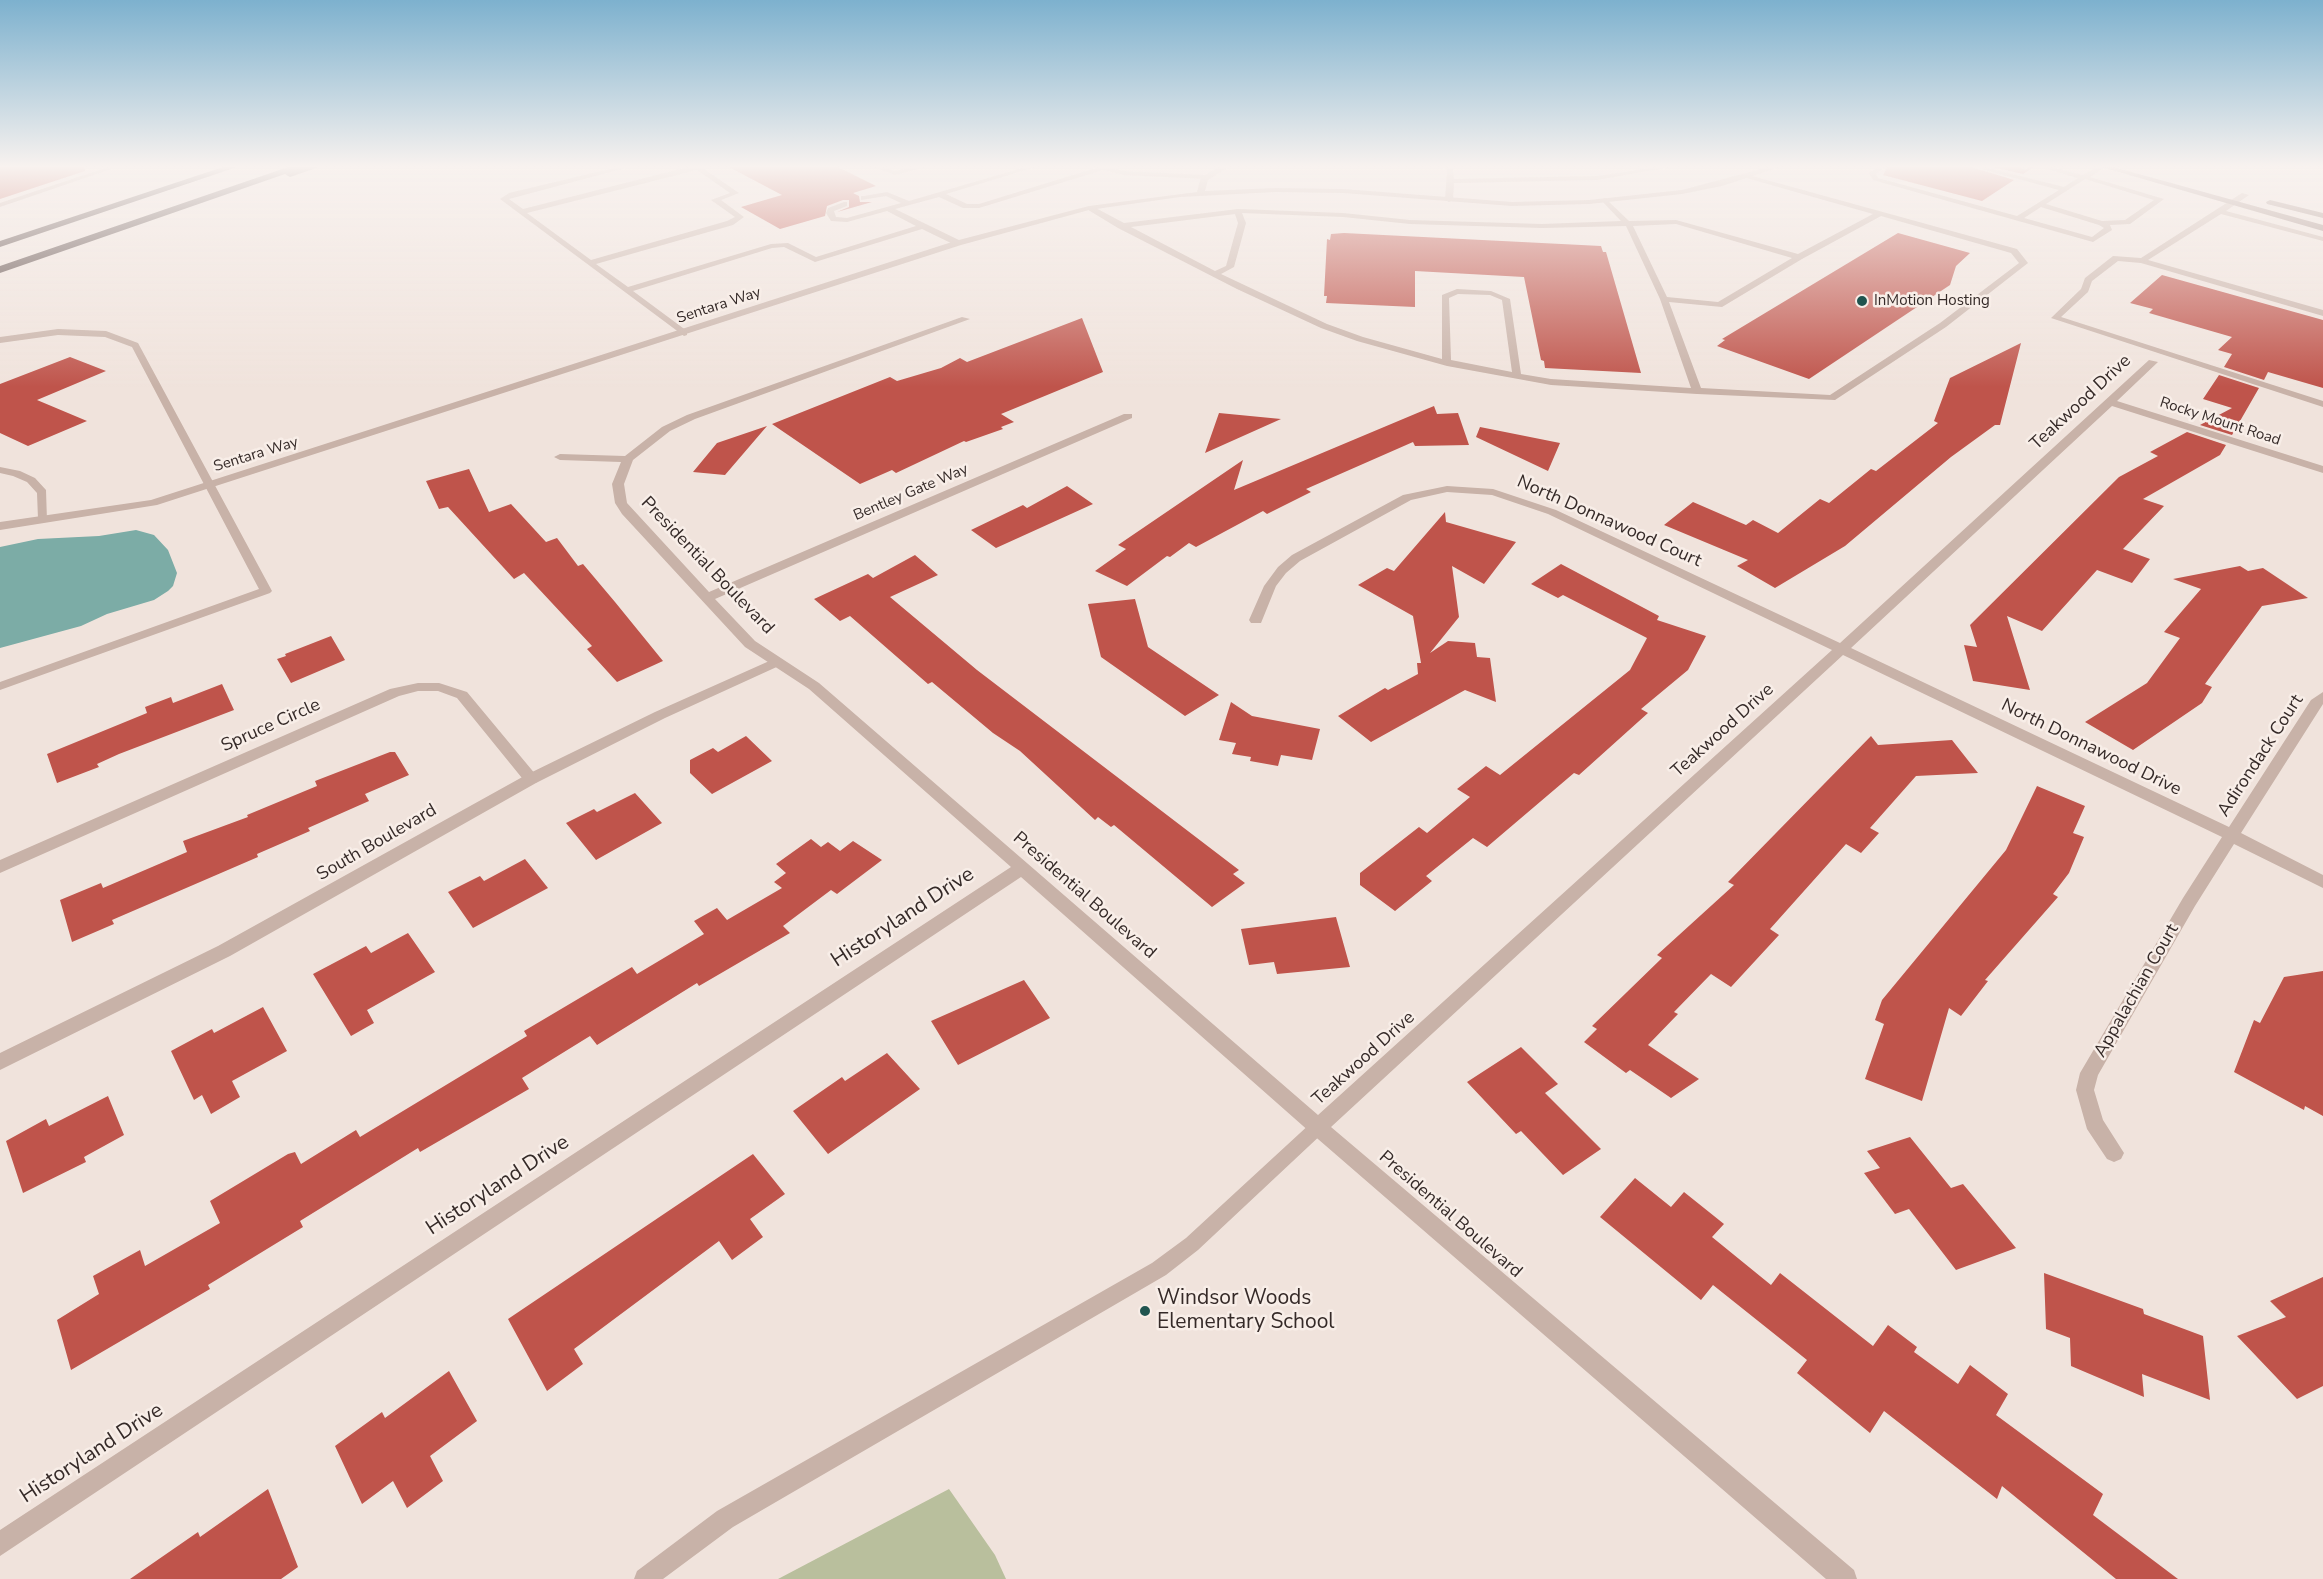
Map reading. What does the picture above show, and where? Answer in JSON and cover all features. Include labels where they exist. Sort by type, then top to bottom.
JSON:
[{"type":"highway","points":[[0,270],[87,240]]},
{"type":"street","name":"Sentara Way","points":[[0,526],[115,511],[153,503],[970,240]]},
{"type":"street","points":[[560,458],[628,459],[644,444],[691,417],[965,319]]},
{"type":"street","name":"Teakwood Drive","points":[[1318,1127],[2153,362]]},
{"type":"street","name":"Rocky Mount Road","points":[[2109,402],[2323,470]]},
{"type":"street","name":"Bentley Gate Way","points":[[706,598],[1128,416]]},
{"type":"street","name":"Presidential Boulevard","points":[[628,459],[618,484],[621,503],[628,514],[750,644],[814,686],[1318,1127],[1845,1579]]},
{"type":"street","name":"North Donnawood Court","points":[[1256,620],[1270,586],[1282,570],[1296,558],[1407,497],[1438,490],[1472,489],[1512,497],[1552,512],[1841,650]]},
{"type":"street","name":"North Donnawood Drive","points":[[1841,650],[2233,836],[2323,882]]},
{"type":"street","name":"South Boulevard","points":[[0,1062],[224,951],[531,779],[660,715],[776,662]]},
{"type":"street","name":"Spruce Circle","points":[[0,867],[395,692],[418,687],[439,687],[462,695],[531,779]]},
{"type":"street","name":"Adirondack Court","points":[[2233,836],[2316,702],[2323,697]]},
{"type":"street","name":"Appalachian Court","points":[[2114,1153],[2094,1123],[2085,1090],[2089,1073],[2189,902],[2233,836]]},
{"type":"street","name":"Historyland Drive","points":[[0,1544],[1022,868]]},
{"type":"lane","points":[[558,240],[684,333]]},
{"type":"lane","points":[[590,263],[670,240]]},
{"type":"lane","points":[[627,290],[771,246],[786,245],[815,260],[880,240]]},
{"type":"lane","points":[[951,240],[958,243]]},
{"type":"lane","points":[[1148,240],[1324,326],[1360,339],[1447,363],[1551,382],[1832,398],[1943,326],[2024,263],[2014,251],[1973,240]]},
{"type":"lane","points":[[1215,274],[1230,267],[1237,240]]},
{"type":"lane","points":[[1636,240],[1664,299],[1697,391]]},
{"type":"lane","points":[[1738,240],[1799,257]]},
{"type":"lane","points":[[1664,299],[1719,305],[1831,240]]},
{"type":"lane","points":[[2142,261],[2174,240]]},
{"type":"lane","points":[[2323,313],[2142,261],[2116,258],[2088,280],[2085,290],[2055,318],[2323,404]]},
{"type":"lane","points":[[1447,363],[1445,297],[1458,291],[1491,293],[1506,299],[1517,376]]},
{"type":"lane","points":[[0,340],[58,332],[106,334],[135,345],[208,486],[266,591],[0,686]]},
{"type":"lane","points":[[0,470],[16,472],[31,480],[42,492],[43,519]]},
{"type":"lane","points":[[645,1579],[725,1519],[1160,1269],[1192,1244],[1318,1127]]},
{"type":"green space","points":[[949,1489],[995,1555],[1006,1579],[778,1579]]},
{"type":"water","points":[[136,530],[154,535],[168,550],[177,573],[173,586],[168,591],[154,600],[107,614],[81,626],[0,648],[0,547],[38,539],[99,536]]},
{"type":"building","points":[[1327,240],[1476,240],[1601,246],[1603,252],[1606,252],[1641,373],[1545,368],[1544,361],[1541,360],[1524,277],[1415,271],[1415,307],[1326,303],[1327,296],[1324,296]]},
{"type":"building","name":"InMotion Hosting","points":[[1887,240],[1922,240],[1970,253],[1956,266],[1950,285],[1809,379],[1717,346],[1725,340],[1722,339]]},
{"type":"building","points":[[2162,275],[2323,320],[2323,388],[2268,372],[2264,380],[2224,367],[2232,354],[2218,350],[2232,337],[2149,313],[2153,309],[2130,303]]},
{"type":"building","points":[[1082,318],[1103,372],[1001,414],[1014,422],[1001,427],[1003,429],[964,441],[896,473],[892,470],[860,484],[772,424],[890,377],[897,381],[941,368],[960,358],[967,362]]},
{"type":"building","points":[[2021,343],[2000,425],[1995,425],[1951,457],[1845,546],[1775,588],[1737,566],[1748,560],[1664,525],[1693,502],[1746,525],[1753,520],[1778,533],[1820,499],[1829,503],[1871,469],[1876,471],[1938,423],[1934,421],[1950,378]]},
{"type":"building","points":[[70,357],[106,371],[37,400],[87,421],[28,446],[0,433],[0,384]]},
{"type":"building","points":[[2219,375],[2259,388],[2232,435],[2200,425],[2232,408],[2203,399]]},
{"type":"building","points":[[1434,406],[1437,414],[1458,413],[1469,445],[1415,446],[1413,442],[1306,489],[1311,492],[1267,514],[1263,511],[1196,547],[1189,543],[1170,557],[1167,556],[1127,586],[1095,571],[1126,549],[1118,545],[1243,460],[1234,490]]},
{"type":"building","points":[[1219,413],[1281,419],[1205,453]]},
{"type":"building","points":[[767,426],[725,475],[693,472],[717,443]]},
{"type":"building","points":[[1480,427],[1560,443],[1548,471],[1476,437]]},
{"type":"building","points":[[2187,432],[2226,445],[2220,455],[2143,499],[2164,506],[2123,549],[2150,559],[2132,583],[2097,570],[2042,631],[2007,616],[2030,690],[1973,681],[1964,645],[1977,647],[1970,625],[2119,477],[2158,456],[2150,452]]},
{"type":"building","points":[[469,469],[489,512],[511,504],[546,542],[557,538],[578,566],[583,564],[663,661],[617,682],[587,649],[592,646],[524,573],[514,579],[448,507],[439,509],[426,481]]},
{"type":"building","points":[[1067,486],[1093,504],[996,548],[971,530],[1023,505],[1027,508]]},
{"type":"building","points":[[1445,512],[1446,522],[1516,542],[1484,584],[1452,566],[1459,617],[1430,653],[1448,641],[1475,643],[1477,657],[1490,658],[1496,702],[1465,690],[1371,742],[1338,716],[1385,688],[1388,690],[1418,674],[1417,663],[1421,663],[1413,616],[1358,585],[1387,568],[1394,571]]},
{"type":"building","points":[[915,555],[938,575],[890,597],[977,670],[1239,870],[1233,874],[1245,883],[1212,907],[1114,825],[1111,827],[1098,817],[1095,820],[1020,751],[993,733],[932,682],[928,684],[850,616],[840,621],[814,599],[868,574],[873,578]]},
{"type":"building","points":[[1561,564],[1659,616],[1657,620],[1706,636],[1688,670],[1641,709],[1648,713],[1579,775],[1574,773],[1487,847],[1473,838],[1426,876],[1432,881],[1395,911],[1360,885],[1360,873],[1419,827],[1427,833],[1470,797],[1457,789],[1486,766],[1500,775],[1630,670],[1647,638],[1563,595],[1558,598],[1531,584]]},
{"type":"building","points":[[2240,566],[2248,571],[2263,568],[2308,598],[2262,606],[2205,684],[2212,687],[2202,703],[2133,750],[2085,722],[2147,683],[2180,638],[2164,632],[2201,589],[2173,579]]},
{"type":"building","points":[[1135,599],[1148,647],[1219,695],[1185,716],[1101,657],[1088,604]]},
{"type":"building","points":[[331,636],[345,660],[291,683],[277,659]]},
{"type":"building","points":[[222,684],[234,710],[119,754],[97,764],[99,767],[57,783],[47,754],[147,713],[145,707],[171,697],[173,703]]},
{"type":"building","points":[[1231,702],[1252,716],[1320,729],[1312,760],[1281,755],[1278,766],[1250,761],[1251,757],[1232,754],[1236,743],[1219,740]]},
{"type":"building","points":[[746,736],[772,761],[712,794],[690,773],[690,760],[713,748],[718,752]]},
{"type":"building","points":[[1871,736],[1878,745],[1952,740],[1978,773],[1916,776],[1870,828],[1879,833],[1861,853],[1846,844],[1770,929],[1779,935],[1731,987],[1711,974],[1674,1012],[1678,1014],[1648,1045],[1699,1079],[1671,1098],[1630,1070],[1626,1073],[1584,1042],[1597,1029],[1592,1026],[1662,958],[1657,955],[1734,885],[1728,882]]},
{"type":"building","points":[[395,752],[409,775],[365,794],[369,801],[308,828],[310,831],[257,854],[258,857],[112,920],[114,924],[72,942],[60,900],[101,883],[103,888],[187,852],[183,841],[248,817],[247,815],[317,786],[315,781]]},
{"type":"building","points":[[2037,786],[2085,806],[2073,833],[2084,837],[2069,873],[2053,894],[2058,897],[1985,980],[1988,981],[1961,1016],[1949,1008],[1922,1101],[1865,1079],[1884,1024],[1875,1020],[1882,1000],[2006,850]]},
{"type":"building","points":[[635,793],[662,823],[596,860],[566,823],[594,809],[597,812]]},
{"type":"building","points":[[811,839],[821,847],[828,842],[840,851],[853,841],[882,860],[837,894],[831,890],[783,926],[790,933],[699,986],[697,983],[597,1045],[590,1036],[522,1078],[529,1089],[420,1152],[418,1148],[300,1221],[303,1227],[208,1285],[210,1289],[71,1370],[57,1320],[99,1294],[93,1276],[140,1250],[145,1266],[220,1223],[210,1201],[288,1154],[295,1152],[301,1164],[356,1130],[360,1137],[527,1036],[524,1031],[632,967],[637,974],[704,934],[694,921],[717,908],[727,920],[782,888],[774,882],[786,873],[776,864]]},
{"type":"building","points":[[525,859],[548,888],[473,928],[448,892],[480,876],[484,881]]},
{"type":"building","points":[[1336,917],[1350,967],[1277,974],[1274,962],[1249,965],[1241,929]]},
{"type":"building","points":[[408,933],[435,972],[367,1010],[374,1023],[351,1036],[313,974],[366,946],[371,953]]},
{"type":"building","points":[[2323,971],[2323,1116],[2305,1106],[2304,1110],[2234,1072],[2254,1020],[2260,1023],[2284,977]]},
{"type":"building","points":[[1024,980],[1050,1018],[958,1065],[931,1021]]},
{"type":"building","points":[[263,1007],[287,1051],[232,1081],[240,1097],[211,1114],[202,1095],[194,1100],[171,1051],[212,1029],[214,1033]]},
{"type":"building","points":[[1521,1047],[1558,1084],[1545,1093],[1601,1149],[1563,1175],[1521,1131],[1516,1134],[1467,1082]]},
{"type":"building","points":[[887,1053],[920,1089],[828,1154],[793,1111],[842,1077],[845,1081]]},
{"type":"building","points":[[108,1096],[124,1135],[84,1157],[86,1162],[23,1193],[6,1141],[46,1119],[49,1126]]},
{"type":"building","points":[[1910,1137],[1951,1188],[1963,1184],[2016,1248],[1956,1270],[1909,1209],[1895,1214],[1864,1173],[1880,1168],[1867,1151]]},
{"type":"building","points":[[753,1154],[785,1194],[750,1219],[763,1237],[732,1260],[719,1241],[574,1349],[583,1364],[547,1391],[508,1319]]},
{"type":"building","points":[[1635,1178],[1671,1207],[1684,1192],[1724,1224],[1712,1237],[1771,1285],[1780,1273],[1873,1346],[1888,1325],[1917,1347],[1914,1352],[1958,1384],[1970,1365],[2008,1394],[1996,1415],[2103,1494],[2093,1515],[2178,1579],[2116,1579],[2002,1486],[1997,1499],[1884,1411],[1870,1433],[1797,1373],[1807,1360],[1713,1285],[1701,1300],[1600,1217]]},
{"type":"building","points":[[2044,1273],[2143,1309],[2144,1314],[2203,1336],[2210,1400],[2142,1374],[2144,1397],[2071,1366],[2070,1338],[2046,1329]]},
{"type":"building","points":[[2323,1277],[2323,1386],[2297,1399],[2237,1336],[2286,1317],[2270,1301]]},
{"type":"building","points":[[449,1371],[477,1421],[430,1456],[443,1481],[407,1508],[393,1481],[362,1504],[335,1446],[382,1412],[385,1418]]},
{"type":"building","points":[[268,1489],[298,1567],[281,1579],[130,1579],[198,1532],[200,1537]]},
{"type":"place","name":"InMotion Hosting","points":[[1862,301]]},
{"type":"place","name":"Windsor Woods Elementary School","points":[[1145,1311]]}]
